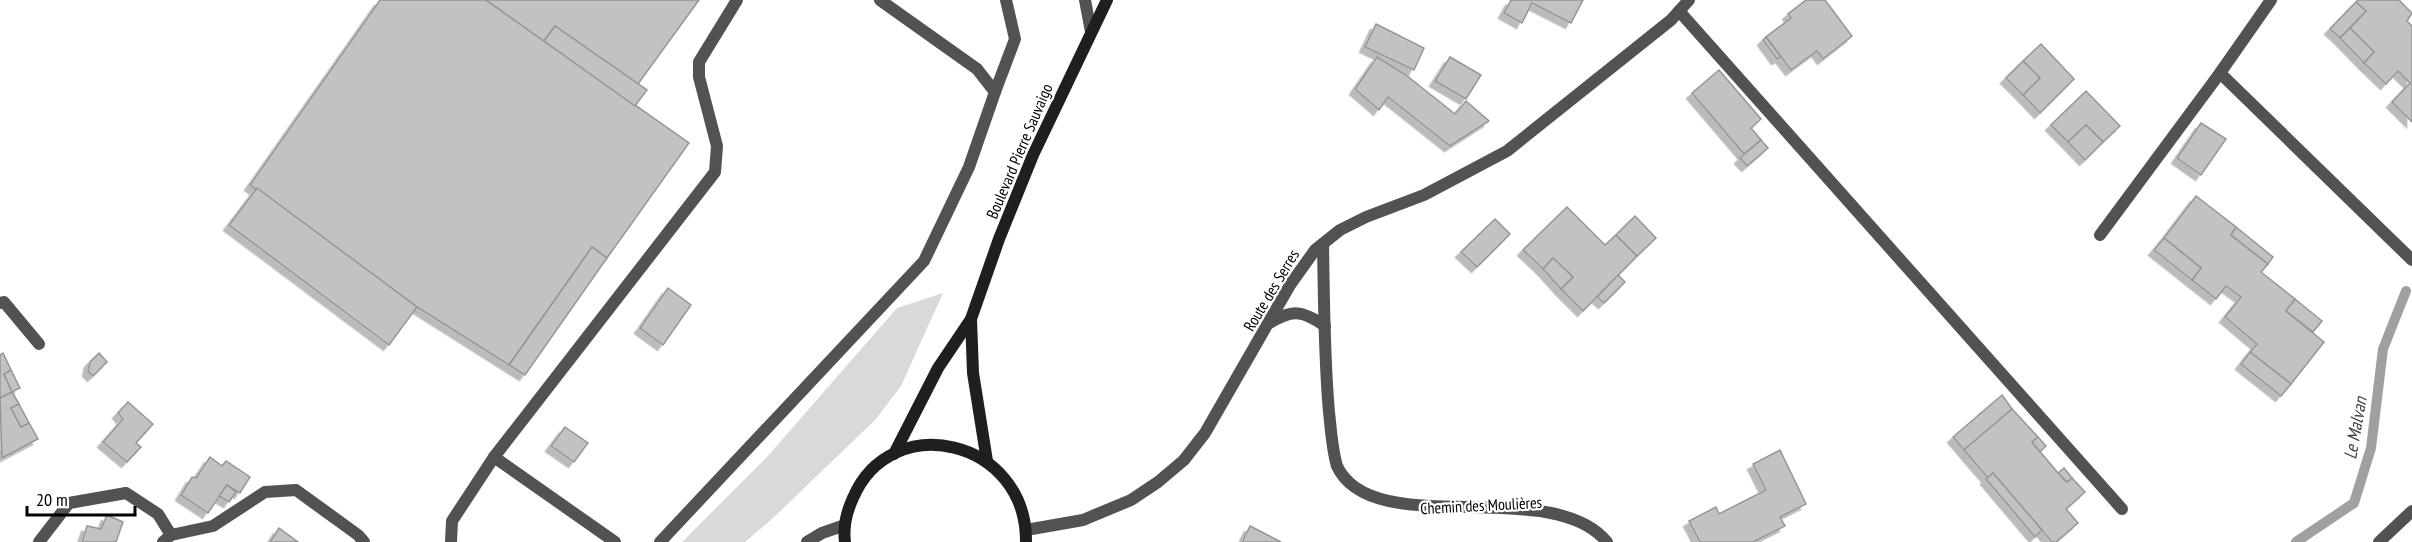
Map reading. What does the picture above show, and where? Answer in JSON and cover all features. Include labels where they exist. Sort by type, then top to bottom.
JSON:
[{"type":"main road","name":"Boulevard Pierre Sauvaigo","points":[[894,454],[938,368],[971,319],[999,239],[1033,155],[1107,0]]},
{"type":"main road","name":"Boulevard Pierre Sauvaigo","points":[[971,319],[973,373],[987,461]]},
{"type":"main road","points":[[845,542],[845,525],[849,507],[866,476],[894,454],[925,446],[942,445],[965,451],[987,461],[1000,472],[1018,498],[1026,536]]},
{"type":"street","points":[[451,542],[452,521],[494,457],[715,172],[717,146],[699,77],[699,62],[736,0]]},
{"type":"street","points":[[880,0],[977,69],[995,92]]},
{"type":"street","points":[[660,542],[924,261],[969,167],[1015,39],[1006,0]]},
{"type":"street","points":[[1085,0],[1091,32]]},
{"type":"street","name":"Route des Serres","points":[[1026,536],[1083,520],[1131,500],[1167,475],[1184,460],[1205,433],[1303,265],[1315,250],[1340,230],[1366,217],[1424,195],[1507,151],[1671,20],[1689,0]]},
{"type":"street","points":[[2100,235],[2271,0]]},
{"type":"street","points":[[1678,11],[2122,509]]},
{"type":"street","points":[[2220,73],[2412,260]]},
{"type":"street","points":[[1323,244],[1327,390],[1334,452],[1340,475],[1358,503]]},
{"type":"street","points":[[0,303],[4,302],[39,344]]},
{"type":"street","points":[[1267,325],[1282,315],[1300,313],[1311,316],[1324,327]]},
{"type":"street","points":[[494,457],[615,542]]},
{"type":"street","points":[[39,542],[69,503],[126,493],[158,514],[167,538],[213,526],[265,492],[296,490],[358,535],[364,542]]},
{"type":"street","points":[[2379,542],[2410,516]]},
{"type":"street","name":"Chemin des Moulières","points":[[1513,521],[1540,518],[1569,520],[1589,527],[1608,542]]},
{"type":"street","points":[[807,542],[822,533],[845,525]]},
{"type":"shaded area","points":[[943,293],[901,386],[875,420],[773,518],[745,542],[682,542],[767,457],[897,308]]},
{"type":"building","points":[[380,0],[486,0],[689,143],[607,258],[592,247],[509,365],[417,307],[250,185]]},
{"type":"building","points":[[486,0],[699,0],[638,84],[555,26],[544,41]]},
{"type":"building","points":[[1511,0],[1583,0],[1571,23],[1532,3],[1522,23],[1504,13]]},
{"type":"building","points":[[1806,0],[1825,0],[1852,36],[1823,59],[1817,51],[1791,70],[1766,37],[1791,18],[1788,14]]},
{"type":"building","points":[[2358,0],[2399,0],[2412,13],[2407,21],[2412,26],[2412,122],[2392,102],[2410,83],[2398,71],[2386,84],[2364,63],[2374,52],[2350,28],[2366,11],[2356,2]]},
{"type":"building","points":[[2356,2],[2366,11],[2340,38],[2330,29]]},
{"type":"building","points":[[1376,24],[1424,48],[1414,70],[1365,47]]},
{"type":"building","points":[[555,26],[647,90],[635,106],[544,41]]},
{"type":"building","points":[[2350,28],[2374,52],[2364,63],[2340,38]]},
{"type":"building","points":[[1766,37],[1781,57],[1777,59],[1763,40]]},
{"type":"building","points":[[2041,44],[2074,79],[2040,113],[2023,95],[2040,78],[2023,61]]},
{"type":"building","points":[[1377,57],[1406,75],[1455,114],[1466,101],[1489,121],[1450,146],[1388,97],[1379,110],[1355,89]]},
{"type":"building","points":[[1450,57],[1481,75],[1466,99],[1435,81]]},
{"type":"building","points":[[2023,61],[2040,78],[2023,95],[2006,78]]},
{"type":"building","points":[[1719,70],[1761,119],[1751,128],[1761,140],[1744,154],[1692,93]]},
{"type":"building","points":[[2086,91],[2120,126],[2103,142],[2086,125],[2068,142],[2051,125]]},
{"type":"building","points":[[2201,123],[2226,139],[2201,175],[2177,158]]},
{"type":"building","points":[[2086,125],[2103,142],[2085,160],[2068,142]]},
{"type":"building","points":[[1761,140],[1768,148],[1747,166],[1740,158]]},
{"type":"building","points":[[257,188],[417,307],[389,345],[229,225]]},
{"type":"building","points":[[2196,196],[2236,227],[2231,235],[2268,264],[2261,272],[2295,299],[2286,311],[2324,342],[2291,384],[2250,352],[2257,344],[2225,317],[2241,297],[2226,286],[2216,299],[2192,280],[2201,268],[2164,238]]},
{"type":"building","points":[[1567,207],[1605,245],[1616,235],[1637,256],[1583,311],[1561,289],[1573,277],[1553,258],[1543,269],[1523,250]]},
{"type":"building","points":[[1635,216],[1656,238],[1637,256],[1616,235]]},
{"type":"building","points":[[1495,219],[1510,234],[1477,267],[1461,252]]},
{"type":"building","points":[[2236,227],[2273,257],[2268,264],[2231,235]]},
{"type":"building","points":[[2164,238],[2201,268],[2192,280],[2154,250]]},
{"type":"building","points":[[592,247],[607,258],[525,375],[509,365]]},
{"type":"building","points":[[1553,258],[1573,277],[1561,289],[1543,269]]},
{"type":"building","points":[[1618,275],[1625,282],[1604,303],[1597,297]]},
{"type":"building","points":[[668,288],[691,305],[663,345],[640,328]]},
{"type":"building","points":[[2295,299],[2322,321],[2313,332],[2286,311]]},
{"type":"building","points":[[2250,352],[2291,384],[2281,396],[2241,364]]},
{"type":"building","points":[[3,353],[11,370],[4,374],[12,392],[0,398],[0,355]]},
{"type":"building","points":[[99,353],[107,362],[93,376],[88,371],[90,362]]},
{"type":"building","points":[[11,370],[20,388],[12,392],[4,374]]},
{"type":"building","points":[[12,392],[19,404],[11,408],[21,427],[29,423],[38,439],[2,458],[0,398]]},
{"type":"building","points":[[2002,395],[2012,409],[1964,450],[1953,437]]},
{"type":"building","points":[[128,402],[153,424],[136,443],[141,447],[127,462],[103,442],[123,419],[118,413]]},
{"type":"building","points":[[19,404],[29,423],[21,427],[11,408]]},
{"type":"building","points":[[2012,409],[2038,437],[2032,442],[2058,473],[2067,482],[2072,478],[2085,492],[2066,509],[2078,523],[2056,542],[2052,542],[1993,473],[1988,478],[1964,450]]},
{"type":"building","points":[[565,427],[588,443],[574,462],[551,446]]},
{"type":"building","points":[[2038,437],[2046,446],[2040,452],[2032,442]]},
{"type":"building","points":[[1780,450],[1806,504],[1780,517],[1785,526],[1753,542],[1700,542],[1689,521],[1716,507],[1719,514],[1766,490],[1753,464]]},
{"type":"building","points":[[210,457],[222,466],[226,461],[250,477],[240,493],[227,485],[208,513],[181,495],[192,477],[196,478]]},
{"type":"building","points":[[2064,468],[2072,478],[2067,482],[2058,473]]},
{"type":"building","points":[[1993,473],[2042,530],[2035,537],[1986,479]]},
{"type":"building","points":[[227,485],[236,492],[229,502],[219,496]]},
{"type":"building","points":[[107,515],[123,522],[116,542],[82,542],[87,526],[101,529]]},
{"type":"building","points":[[1250,526],[1281,542],[1242,542]]},
{"type":"building","points":[[279,528],[298,542],[270,542]]},
{"type":"waterway","name":"Le Malvan","points":[[2296,542],[2354,503],[2371,448],[2383,349],[2406,291]]}]
